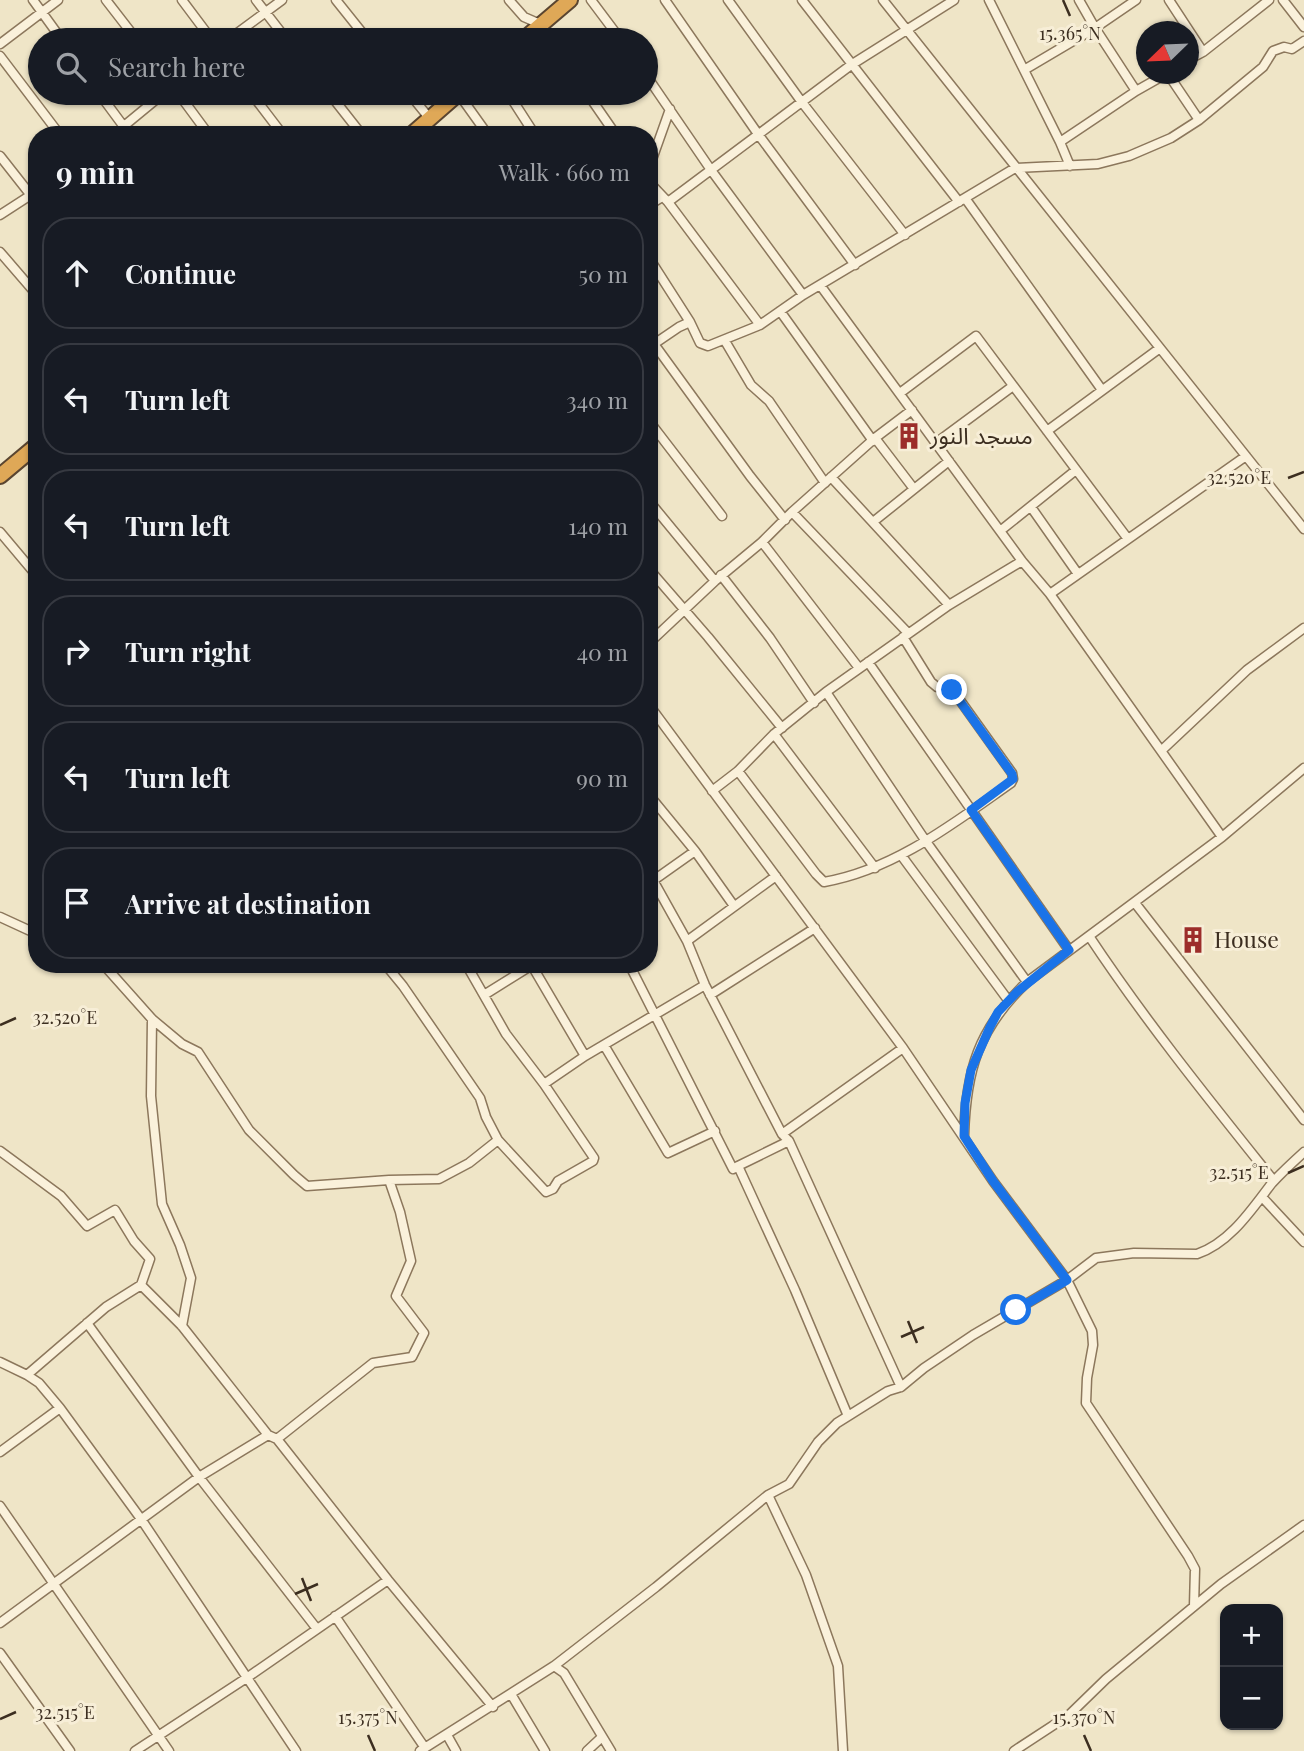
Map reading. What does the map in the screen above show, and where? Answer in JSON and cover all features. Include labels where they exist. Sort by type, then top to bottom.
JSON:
[{"type":"highway","points":[[536,28],[570,0]]},
{"type":"highway","points":[[421,126],[445,105]]},
{"type":"highway","points":[[0,476],[28,453]]},
{"type":"street","points":[[33,0],[52,28]]},
{"type":"street","points":[[0,44],[58,0]]},
{"type":"street","points":[[106,0],[128,28]]},
{"type":"street","points":[[181,0],[203,28]]},
{"type":"street","points":[[256,0],[277,28]]},
{"type":"street","points":[[244,28],[282,0]]},
{"type":"street","points":[[336,0],[358,28]]},
{"type":"street","points":[[509,0],[524,17],[543,28]]},
{"type":"street","points":[[592,0],[612,28]]},
{"type":"street","points":[[665,0],[758,134],[855,265]]},
{"type":"street","points":[[728,0],[801,101],[905,236]]},
{"type":"street","points":[[802,0],[851,65],[962,200],[1102,390]]},
{"type":"street","points":[[883,0],[1304,529]]},
{"type":"street","points":[[658,202],[711,170],[851,65],[944,3],[954,0]]},
{"type":"street","points":[[989,0],[1070,166]]},
{"type":"street","points":[[1079,0],[1136,91]]},
{"type":"street","points":[[1024,70],[1136,0]]},
{"type":"street","points":[[1168,0],[1203,52]]},
{"type":"street","points":[[1283,0],[1304,27]]},
{"type":"street","points":[[1199,54],[1265,1]]},
{"type":"street","points":[[658,272],[691,322],[700,343],[704,345],[725,341],[760,325],[803,295],[1016,168],[1098,164],[1129,156],[1171,138],[1199,120],[1263,67],[1273,51],[1284,47],[1292,49],[1304,41]]},
{"type":"street","points":[[0,56],[28,93]]},
{"type":"street","points":[[1060,142],[1149,84]]},
{"type":"street","points":[[1174,84],[1199,120]]},
{"type":"street","points":[[658,92],[711,170],[803,295]]},
{"type":"street","points":[[37,105],[53,126]]},
{"type":"street","points":[[108,105],[123,126]]},
{"type":"street","points":[[125,126],[150,105]]},
{"type":"street","points":[[187,105],[202,126]]},
{"type":"street","points":[[260,105],[276,126]]},
{"type":"street","points":[[338,105],[355,126]]},
{"type":"street","points":[[419,105],[430,118]]},
{"type":"street","points":[[467,105],[482,126]]},
{"type":"street","points":[[516,105],[529,126]]},
{"type":"street","points":[[595,105],[610,126]]},
{"type":"street","points":[[658,143],[670,109]]},
{"type":"street","points":[[0,156],[28,186]]},
{"type":"street","points":[[658,191],[760,325]]},
{"type":"street","points":[[0,215],[28,197]]},
{"type":"street","points":[[0,252],[28,285]]},
{"type":"street","points":[[820,285],[1022,561],[1050,594],[1222,838]]},
{"type":"street","points":[[780,311],[874,440],[914,489]]},
{"type":"street","points":[[658,336],[691,322]]},
{"type":"street","points":[[900,393],[976,336],[1128,539]]},
{"type":"street","points":[[725,341],[751,385],[769,401],[828,480],[873,522],[949,605]]},
{"type":"street","points":[[1047,431],[1160,348]]},
{"type":"street","points":[[658,351],[785,520]]},
{"type":"street","points":[[936,443],[1013,386]]},
{"type":"street","points":[[658,634],[828,480],[912,410]]},
{"type":"street","points":[[658,433],[722,516]]},
{"type":"street","points":[[1050,594],[1246,456]]},
{"type":"street","points":[[873,522],[949,461]]},
{"type":"street","points":[[1000,531],[1076,470]]},
{"type":"street","points":[[1031,507],[1078,574]]},
{"type":"street","points":[[658,511],[770,638],[814,703]]},
{"type":"street","points":[[738,771],[824,882],[845,879],[874,869],[901,855],[1011,783],[1013,779],[954,692],[937,687],[932,682],[905,635],[792,512]]},
{"type":"street","points":[[0,532],[28,565]]},
{"type":"street","points":[[762,542],[859,668]]},
{"type":"street","points":[[712,791],[826,692],[949,605],[1022,561]]},
{"type":"street","points":[[658,579],[685,609],[778,731],[874,869]]},
{"type":"street","points":[[1162,750],[1247,670],[1304,628]]},
{"type":"street","points":[[868,662],[1069,950]]},
{"type":"street","points":[[826,692],[925,839],[1027,982]]},
{"type":"street","points":[[658,717],[903,1048],[993,1181],[1067,1280],[1092,1331],[1093,1345],[1086,1403],[1195,1569],[1194,1606]]},
{"type":"street","points":[[964,1136],[965,1103],[971,1070],[990,1027],[1008,1000],[1069,950],[1222,838],[1304,768]]},
{"type":"street","points":[[658,806],[695,851],[734,906]]},
{"type":"street","points":[[658,873],[695,851]]},
{"type":"street","points":[[901,855],[1008,1000]]},
{"type":"street","points":[[687,940],[776,876]]},
{"type":"street","points":[[658,887],[687,940],[710,995],[782,1134],[789,1141],[901,1387]]},
{"type":"street","points":[[1135,902],[1304,1120]]},
{"type":"street","points":[[0,918],[28,930]]},
{"type":"street","points":[[710,995],[815,928]]},
{"type":"street","points":[[1089,936],[1172,1055],[1274,1181]]},
{"type":"street","points":[[111,973],[152,1019],[182,1044],[198,1052],[249,1129],[307,1186],[439,1179],[469,1163],[498,1140]]},
{"type":"street","points":[[392,973],[480,1098],[498,1140],[546,1192],[594,1158],[506,1034],[471,973]]},
{"type":"street","points":[[484,995],[518,973]]},
{"type":"street","points":[[536,973],[585,1056]]},
{"type":"street","points":[[634,973],[733,1169],[789,1141]]},
{"type":"street","points":[[544,1084],[585,1056],[705,985]]},
{"type":"street","points":[[152,1019],[151,1096],[162,1204],[191,1278],[182,1326]]},
{"type":"street","points":[[604,1045],[668,1153],[715,1131]]},
{"type":"street","points":[[782,1134],[903,1048]]},
{"type":"street","points":[[0,1151],[61,1196],[87,1226],[115,1210],[134,1241],[150,1259],[141,1285],[87,1323],[27,1375]]},
{"type":"street","points":[[335,1616],[422,1750],[554,1666],[768,1496],[789,1484],[818,1442],[837,1423],[888,1391],[901,1387],[973,1335],[1067,1280],[1092,1260],[1101,1256],[1134,1253],[1197,1254],[1206,1251],[1225,1238],[1274,1181],[1303,1154]]},
{"type":"street","points":[[738,1166],[795,1290],[848,1416]]},
{"type":"street","points":[[277,1439],[373,1363],[412,1357],[424,1333],[396,1296],[411,1261],[400,1212],[389,1180]]},
{"type":"street","points":[[1262,1197],[1304,1242]]},
{"type":"street","points":[[141,1285],[182,1326],[268,1434],[277,1439],[493,1707]]},
{"type":"street","points":[[87,1323],[199,1477],[317,1629]]},
{"type":"street","points":[[0,1362],[39,1383],[60,1408],[141,1519],[296,1751]]},
{"type":"street","points":[[0,1451],[60,1408]]},
{"type":"street","points":[[0,1623],[199,1477],[268,1434]]},
{"type":"street","points":[[768,1496],[806,1575],[838,1666],[843,1751]]},
{"type":"street","points":[[0,1506],[169,1751]]},
{"type":"street","points":[[1014,1751],[1069,1715],[1106,1679],[1220,1584],[1304,1525]]},
{"type":"street","points":[[135,1751],[388,1580]]},
{"type":"street","points":[[0,1653],[70,1751]]},
{"type":"street","points":[[554,1666],[564,1673],[611,1751]]},
{"type":"street","points":[[511,1694],[545,1751]]},
{"type":"street","points":[[447,1735],[456,1751]]},
{"type":"street","points":[[587,1751],[603,1737]]},
{"type":"place","name":"مسجد النور","points":[[909,436]]},
{"type":"place","name":"House","points":[[1193,940]]},
{"type":"route","points":[[952,690],[1013,779],[971,810],[1069,950],[1027,982],[998,1012],[976,1056],[967,1087],[964,1136],[993,1181],[1067,1280],[1016,1310]]}]
